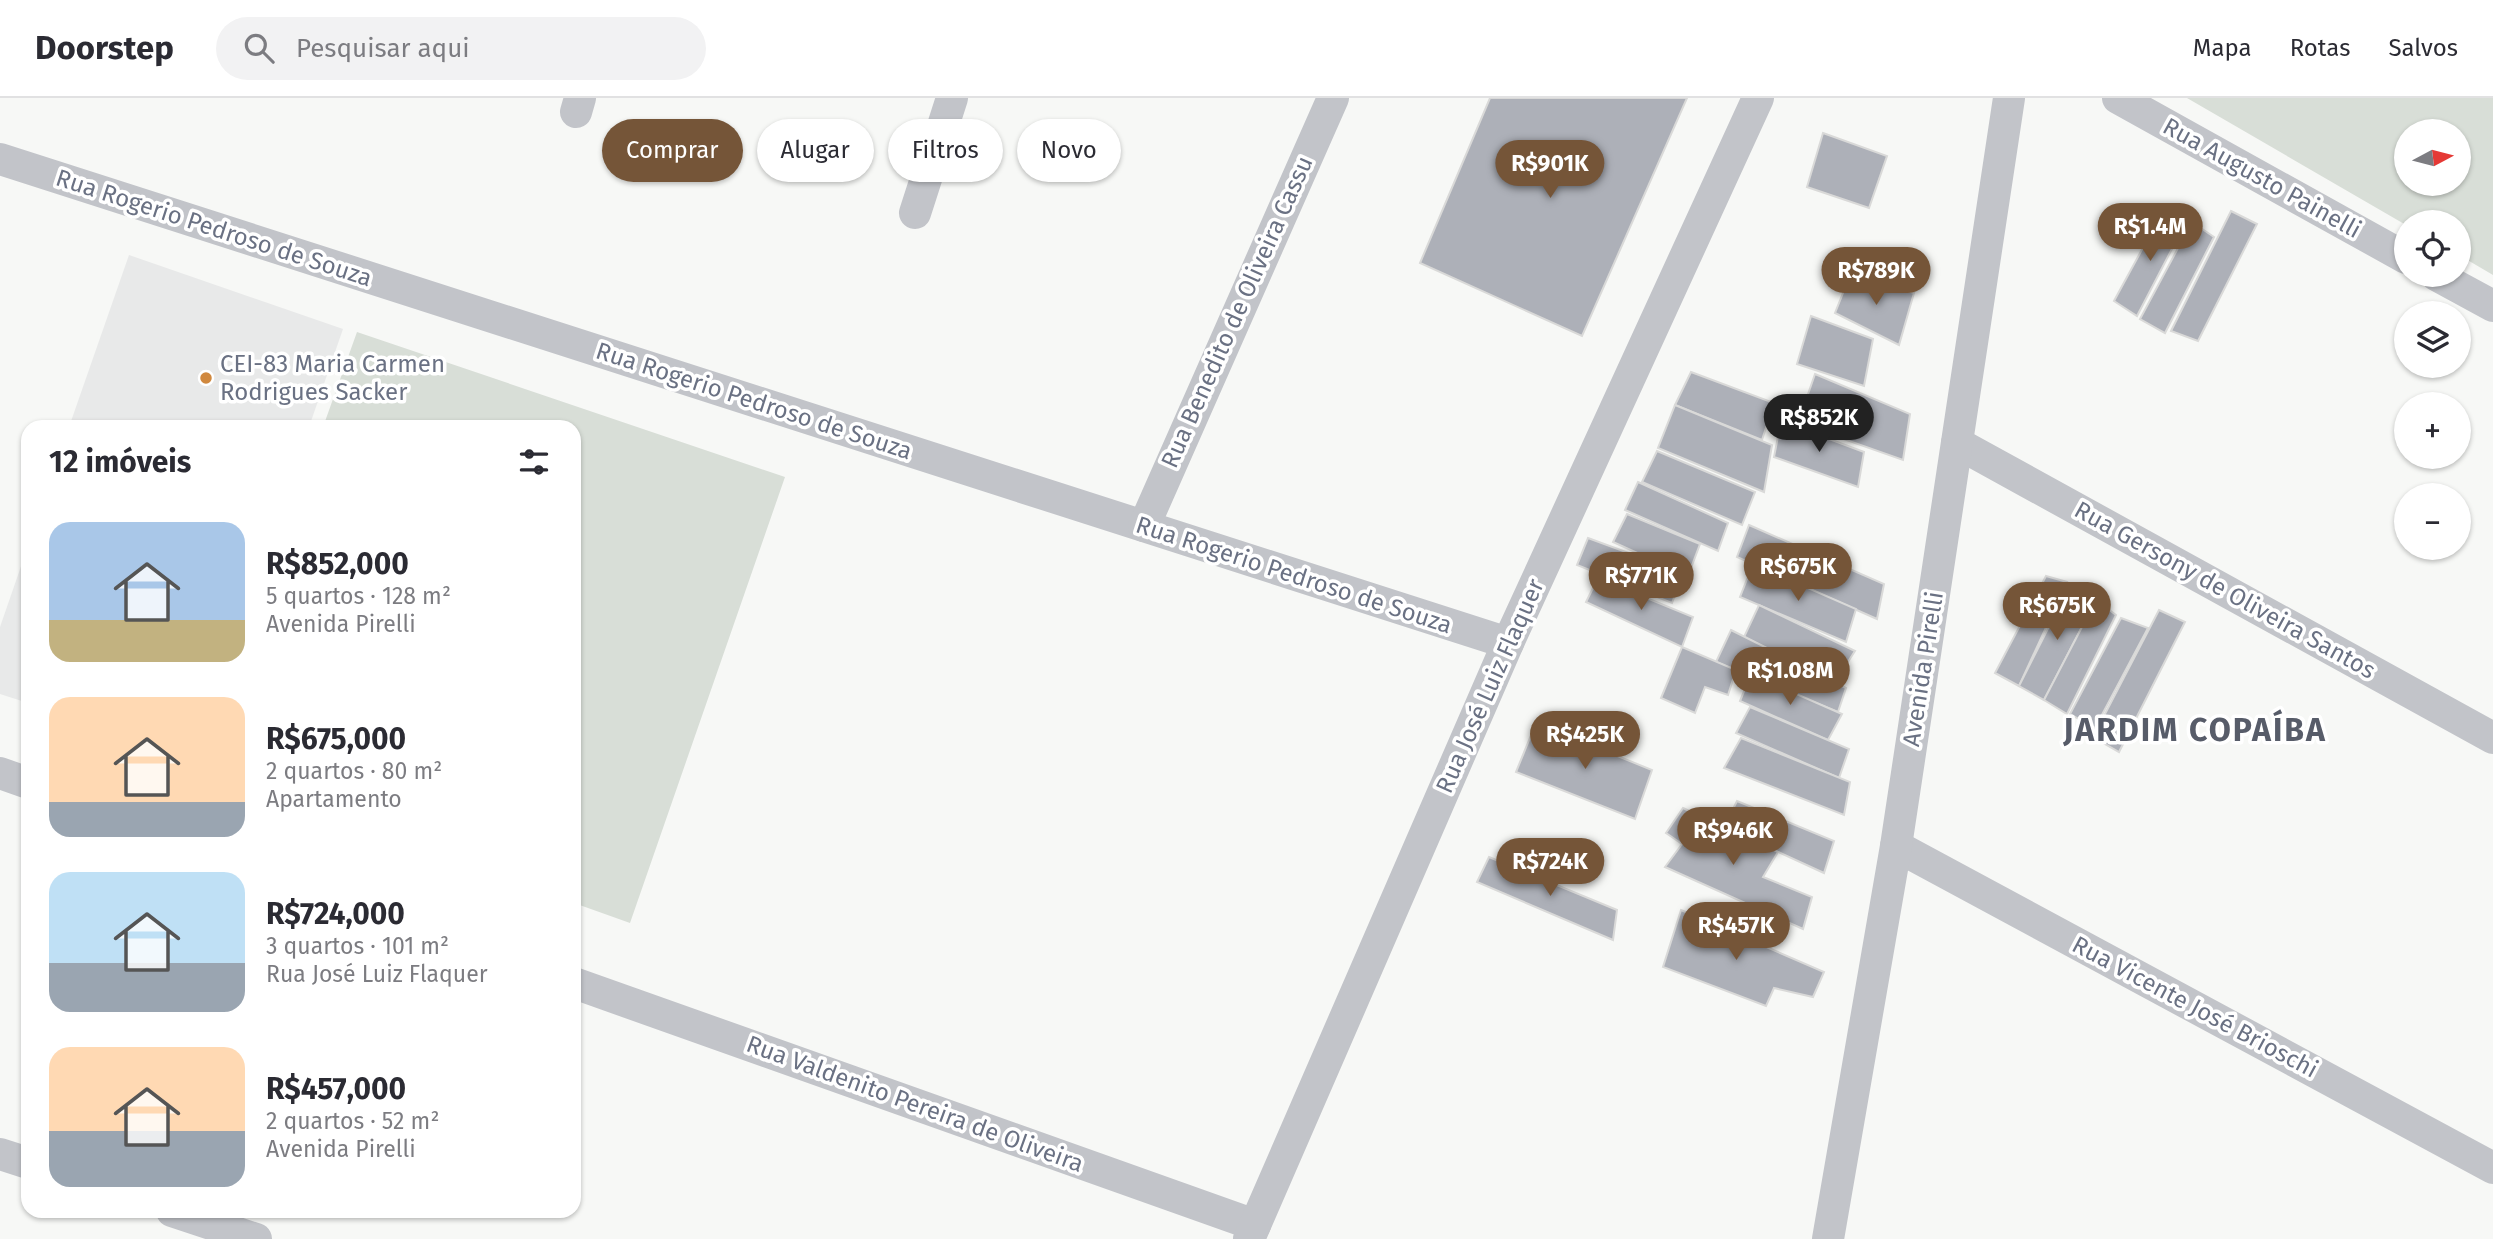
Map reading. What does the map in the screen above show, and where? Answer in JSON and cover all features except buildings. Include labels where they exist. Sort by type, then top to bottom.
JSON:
[{"type":"street","points":[[915,214],[952,98]]},
{"type":"street","name":"Rua Benedito de Oliveira Cassu","points":[[1144,526],[1333,98]]},
{"type":"street","name":"Rua José Luiz Flaquer","points":[[1252,1232],[1508,643],[1758,98]]},
{"type":"street","name":"Avenida Pirelli","points":[[1828,1239],[1896,846],[2009,98]]},
{"type":"street","name":"Rua Augusto Painelli","points":[[2118,98],[2394,251]]},
{"type":"street","name":"Rua Rogerio Pedroso de Souza","points":[[0,159],[1508,643]]},
{"type":"street","points":[[2458,287],[2493,306]]},
{"type":"street","name":"Rua Gersony de Oliveira Santos","points":[[1957,443],[2493,738]]},
{"type":"street","points":[[0,773],[21,780]]},
{"type":"street","name":"Rua Vicente José Brioschi","points":[[1896,846],[2493,1168]]},
{"type":"street","name":"Rua Valdenito Pereira de Oliveira","points":[[581,986],[1252,1232]]},
{"type":"street","points":[[0,1154],[21,1161]]},
{"type":"street","points":[[193,1218],[257,1239]]},
{"type":"shaded area","points":[[2187,98],[2493,98],[2493,275],[2471,262],[2471,210],[2394,210],[2394,218]]},
{"type":"shaded area","name":"CEI-83 Maria Carmen Rodrigues Sacker","points":[[129,255],[343,329],[311,420],[71,420]]},
{"type":"shaded area","points":[[357,332],[785,477],[630,923],[581,906],[581,420],[326,420]]},
{"type":"shaded area","points":[[21,566],[21,701],[0,694],[0,627]]},
{"type":"place","name":"CEI-83 Maria Carmen Rodrigues Sacker","points":[[206,378]]},
{"type":"district","name":"JARDIM COPAÍBA","points":[[2195,730]]}]
